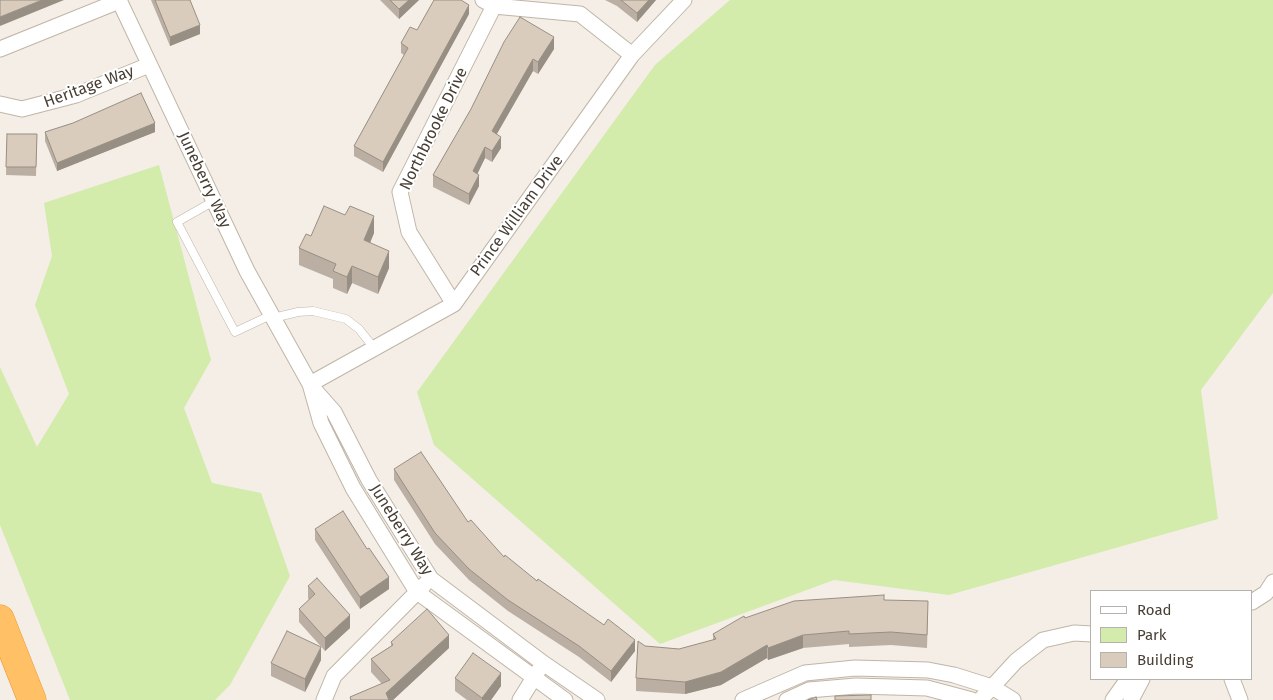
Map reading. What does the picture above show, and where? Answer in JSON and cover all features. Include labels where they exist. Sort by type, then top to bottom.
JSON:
[{"type":"highway","points":[[0,619],[32,700]]},
{"type":"street","name":"Prince William Drive","points":[[310,384],[454,304],[632,56],[684,0]]},
{"type":"street","points":[[0,49],[119,1]]},
{"type":"street","name":"Juneberry Way","points":[[119,1],[247,271],[310,384],[334,412],[369,480],[430,579],[543,664],[597,700]]},
{"type":"street","points":[[488,3],[580,14],[632,56]]},
{"type":"street","name":"Northbrooke Drive","points":[[454,304],[409,232],[400,192],[488,3]]},
{"type":"street","name":"Heritage Way","points":[[0,104],[22,109],[76,95],[149,65]]},
{"type":"street","name":"Juneberry Way","points":[[310,384],[322,423],[353,488],[417,592],[533,679],[565,700]]},
{"type":"street","points":[[353,488],[369,480]]},
{"type":"street","points":[[1253,601],[1264,590],[1273,576]]},
{"type":"street","points":[[324,700],[334,676],[430,579]]},
{"type":"street","points":[[980,700],[1016,661],[1043,640],[1074,633],[1090,634]]},
{"type":"street","points":[[520,700],[543,664]]},
{"type":"street","points":[[743,700],[804,672],[856,668],[928,670],[977,680],[1013,700]]},
{"type":"street","points":[[892,687],[894,669]]},
{"type":"street","points":[[804,672],[809,690]]},
{"type":"street","points":[[1113,700],[1127,680]]},
{"type":"street","points":[[1131,700],[1141,680]]},
{"type":"street","points":[[1232,680],[1240,700]]},
{"type":"street","points":[[787,700],[809,690],[856,686],[927,688],[972,700]]},
{"type":"lane","points":[[214,201],[177,222],[235,332],[272,317],[313,311],[346,319],[359,329],[374,348]]},
{"type":"green space","points":[[730,0],[1273,0],[1273,293],[1201,390],[1218,519],[949,595],[834,580],[660,644],[434,445],[417,392],[655,65]]},
{"type":"green space","points":[[159,165],[211,360],[184,408],[212,483],[261,493],[290,576],[230,685],[215,700],[70,700],[0,525],[0,367],[37,447],[69,394],[35,305],[52,256],[44,203]]},
{"type":"building","points":[[0,0],[42,0],[0,17]]},
{"type":"building","points":[[155,0],[190,0],[200,25],[170,37]]},
{"type":"building","points":[[390,0],[409,0],[399,9]]},
{"type":"building","points":[[434,0],[461,0],[469,5],[383,162],[354,146],[408,48],[401,43],[410,27],[417,30]]},
{"type":"building","points":[[621,0],[649,0],[637,13]]},
{"type":"building","points":[[520,17],[554,37],[538,62],[533,59],[492,131],[501,137],[492,151],[485,147],[473,171],[479,175],[469,194],[433,175],[471,109],[504,42]]},
{"type":"building","points":[[141,93],[155,123],[57,163],[45,132],[73,123]]},
{"type":"building","points":[[7,134],[37,134],[36,167],[6,167]]},
{"type":"building","points":[[324,206],[345,215],[350,206],[374,216],[364,240],[389,251],[378,277],[352,266],[347,277],[333,271],[336,264],[299,248],[306,234],[311,236]]},
{"type":"building","points":[[421,452],[468,522],[471,520],[504,557],[505,555],[537,581],[538,579],[604,625],[608,619],[635,640],[611,671],[579,646],[508,600],[469,569],[435,533],[394,469]]},
{"type":"building","points":[[343,511],[367,549],[369,548],[389,577],[360,597],[315,529]]},
{"type":"building","points":[[317,578],[350,615],[325,638],[299,609],[315,594],[308,586]]},
{"type":"building","points":[[884,595],[884,600],[928,601],[927,635],[891,632],[849,634],[849,631],[803,635],[768,648],[767,645],[721,672],[685,682],[636,678],[638,641],[645,646],[679,649],[716,639],[713,634],[744,616],[745,618],[794,601]]},
{"type":"building","points":[[427,609],[449,635],[386,693],[389,700],[351,700],[350,697],[390,680],[371,659],[393,645],[391,642]]},
{"type":"building","points":[[287,631],[321,647],[305,679],[271,663]]},
{"type":"building","points":[[473,653],[501,673],[482,698],[455,678]]},
{"type":"building","points":[[871,695],[871,700],[835,700],[835,696]]}]
